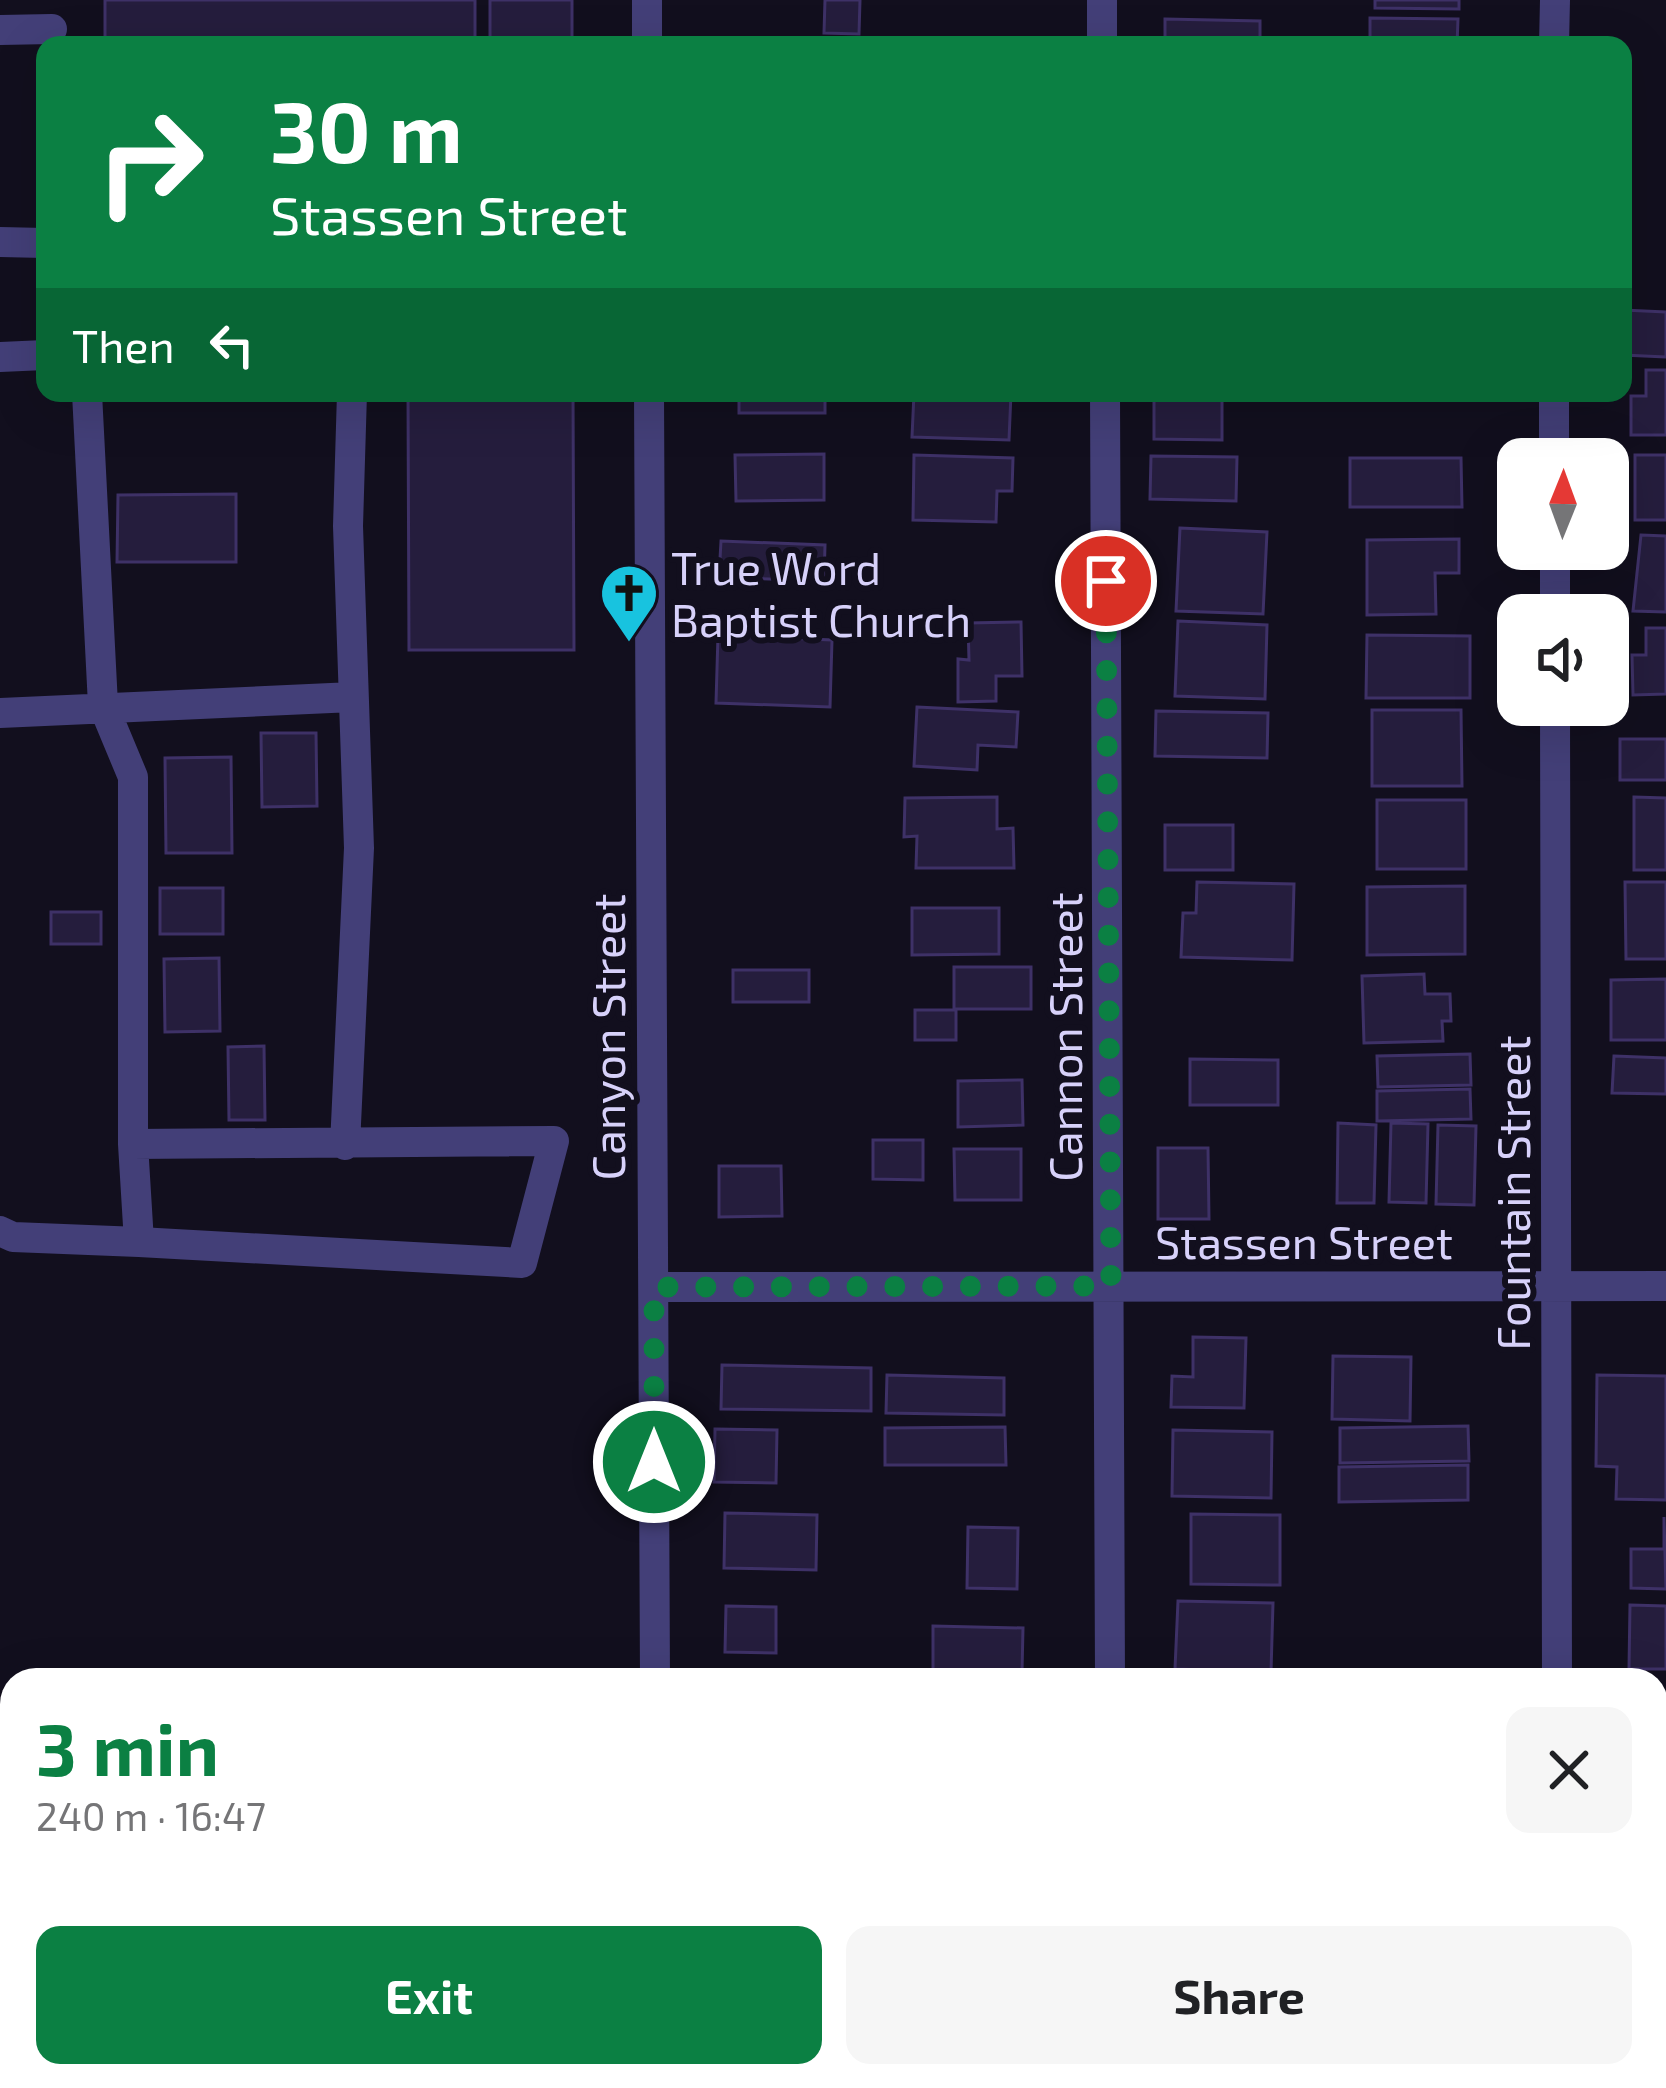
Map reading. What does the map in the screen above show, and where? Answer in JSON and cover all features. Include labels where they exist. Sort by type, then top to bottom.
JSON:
[{"type":"street","points":[[647,0],[647,36]]},
{"type":"street","points":[[1102,0],[1102,36]]},
{"type":"street","points":[[1554,36],[1555,0]]},
{"type":"street","points":[[0,30],[56,25]]},
{"type":"street","points":[[0,242],[36,243]]},
{"type":"street","points":[[0,357],[36,355]]},
{"type":"street","points":[[87,402],[103,705],[133,777],[133,1144],[139,1242]]},
{"type":"street","points":[[345,1145],[359,848],[352,697],[352,402]]},
{"type":"street","name":"Canyon Street","points":[[649,402],[655,1668]]},
{"type":"street","name":"Cannon Street","points":[[1105,402],[1110,1668]]},
{"type":"street","points":[[1554,402],[1554,438]]},
{"type":"street","points":[[0,713],[352,697]]},
{"type":"street","name":"Fountain Street","points":[[1555,726],[1557,1668]]},
{"type":"street","points":[[0,1232],[14,1237],[522,1263],[554,1141],[133,1144]]},
{"type":"street","name":"Stassen Street","points":[[654,1287],[1666,1286]]},
{"type":"building","points":[[105,0],[475,0],[475,36],[105,36]]},
{"type":"building","points":[[490,0],[572,0],[572,36],[490,36]]},
{"type":"building","points":[[825,0],[860,0],[859,34],[824,33]]},
{"type":"building","points":[[1375,0],[1459,0],[1459,9],[1375,8]]},
{"type":"building","points":[[1370,18],[1458,19],[1457,36],[1370,36]]},
{"type":"building","points":[[1165,19],[1260,21],[1260,36],[1165,36]]},
{"type":"building","points":[[1632,310],[1666,312],[1666,357],[1632,355]]},
{"type":"building","points":[[1646,370],[1666,370],[1666,435],[1631,435],[1632,396],[1646,396]]},
{"type":"building","points":[[408,402],[573,402],[574,650],[409,650]]},
{"type":"building","points":[[739,402],[825,402],[825,413],[739,413]]},
{"type":"building","points":[[914,402],[1011,402],[1009,440],[912,437]]},
{"type":"building","points":[[1154,402],[1222,402],[1222,440],[1154,439]]},
{"type":"building","points":[[824,454],[824,500],[736,501],[735,455]]},
{"type":"building","points":[[914,455],[1013,458],[1012,491],[997,491],[996,522],[913,520]]},
{"type":"building","points":[[1635,455],[1666,455],[1666,520],[1635,520]]},
{"type":"building","points":[[1151,456],[1237,457],[1236,501],[1150,499]]},
{"type":"building","points":[[1350,458],[1461,458],[1462,507],[1350,507]]},
{"type":"building","points":[[236,494],[236,562],[117,562],[118,495]]},
{"type":"building","points":[[1180,528],[1267,532],[1263,614],[1176,611]]},
{"type":"building","points":[[1641,535],[1666,536],[1666,612],[1633,611]]},
{"type":"building","points":[[1459,539],[1459,573],[1435,573],[1436,614],[1367,615],[1367,540]]},
{"type":"building","points":[[721,541],[825,545],[824,581],[719,577]]},
{"type":"building","points":[[1178,621],[1267,625],[1265,699],[1175,696]]},
{"type":"building","points":[[1021,622],[1022,676],[996,676],[996,701],[958,702],[958,659],[969,660],[968,623]]},
{"type":"building","points":[[1646,628],[1666,628],[1666,694],[1633,695],[1632,655],[1646,655]]},
{"type":"building","points":[[718,635],[832,640],[830,707],[716,703]]},
{"type":"building","points":[[1367,635],[1470,636],[1470,698],[1366,698]]},
{"type":"building","points":[[917,707],[1018,712],[1016,747],[978,745],[977,770],[914,766]]},
{"type":"building","points":[[1372,710],[1461,710],[1462,786],[1372,786]]},
{"type":"building","points":[[1156,711],[1268,713],[1267,758],[1155,756]]},
{"type":"building","points":[[261,733],[316,733],[317,806],[262,807]]},
{"type":"building","points":[[1620,739],[1666,739],[1666,780],[1620,780]]},
{"type":"building","points":[[231,757],[232,853],[166,853],[165,758]]},
{"type":"building","points":[[997,797],[997,829],[1013,828],[1014,868],[916,868],[917,836],[904,837],[905,798]]},
{"type":"building","points":[[1634,797],[1666,798],[1666,870],[1634,870]]},
{"type":"building","points":[[1377,800],[1466,800],[1466,869],[1377,869]]},
{"type":"building","points":[[1165,825],[1233,825],[1233,870],[1165,870]]},
{"type":"building","points":[[1197,882],[1294,884],[1292,960],[1181,957],[1183,913],[1196,913]]},
{"type":"building","points":[[1625,882],[1666,882],[1666,959],[1626,959]]},
{"type":"building","points":[[1465,886],[1465,954],[1367,955],[1367,887]]},
{"type":"building","points":[[160,888],[223,888],[223,934],[160,934]]},
{"type":"building","points":[[912,908],[999,908],[999,954],[912,955]]},
{"type":"building","points":[[51,912],[101,912],[101,944],[51,944]]},
{"type":"building","points":[[219,958],[220,1031],[165,1032],[164,959]]},
{"type":"building","points":[[954,967],[1031,967],[1031,1009],[954,1009]]},
{"type":"building","points":[[733,970],[809,970],[809,1002],[733,1002]]},
{"type":"building","points":[[1424,974],[1425,994],[1450,994],[1451,1021],[1442,1021],[1443,1041],[1364,1043],[1362,976]]},
{"type":"building","points":[[1666,979],[1666,1040],[1611,1040],[1611,980]]},
{"type":"building","points":[[915,1010],[956,1010],[956,1040],[915,1040]]},
{"type":"building","points":[[264,1046],[265,1120],[229,1120],[228,1047]]},
{"type":"building","points":[[1470,1054],[1471,1085],[1378,1087],[1377,1056]]},
{"type":"building","points":[[1614,1056],[1666,1058],[1666,1094],[1612,1093]]},
{"type":"building","points":[[1190,1059],[1278,1060],[1278,1105],[1190,1105]]},
{"type":"building","points":[[1022,1080],[1023,1125],[958,1127],[958,1081]]},
{"type":"building","points":[[1470,1089],[1471,1119],[1377,1121],[1377,1091]]},
{"type":"building","points":[[1338,1123],[1376,1125],[1374,1203],[1337,1203]]},
{"type":"building","points":[[1391,1123],[1428,1124],[1426,1203],[1389,1202]]},
{"type":"building","points":[[1438,1125],[1476,1126],[1474,1205],[1436,1204]]},
{"type":"building","points":[[873,1140],[923,1140],[923,1180],[873,1179]]},
{"type":"building","points":[[1158,1148],[1208,1148],[1209,1219],[1158,1219]]},
{"type":"building","points":[[954,1149],[1021,1149],[1021,1200],[955,1200]]},
{"type":"building","points":[[719,1166],[781,1166],[782,1216],[719,1217]]},
{"type":"building","points":[[1193,1337],[1246,1338],[1244,1408],[1171,1407],[1172,1376],[1193,1377]]},
{"type":"building","points":[[1333,1356],[1411,1357],[1410,1421],[1332,1419]]},
{"type":"building","points":[[722,1365],[871,1368],[871,1411],[721,1409]]},
{"type":"building","points":[[887,1375],[1004,1378],[1004,1415],[886,1413]]},
{"type":"building","points":[[1597,1375],[1666,1376],[1666,1500],[1616,1499],[1617,1467],[1596,1466]]},
{"type":"building","points":[[1468,1426],[1469,1461],[1340,1463],[1340,1428]]},
{"type":"building","points":[[1005,1427],[1006,1465],[885,1465],[885,1428]]},
{"type":"building","points":[[715,1429],[777,1430],[776,1483],[714,1482]]},
{"type":"building","points":[[1173,1430],[1272,1432],[1271,1498],[1172,1496]]},
{"type":"building","points":[[1468,1465],[1468,1500],[1339,1502],[1339,1467]]},
{"type":"building","points":[[725,1513],[817,1515],[816,1570],[724,1568]]},
{"type":"building","points":[[1191,1514],[1280,1515],[1280,1585],[1191,1584]]},
{"type":"building","points":[[1664,1517],[1666,1589],[1631,1588],[1631,1549],[1664,1549]]},
{"type":"building","points":[[968,1527],[1018,1528],[1017,1589],[967,1588]]},
{"type":"building","points":[[1178,1601],[1273,1603],[1271,1668],[1175,1668]]},
{"type":"building","points":[[1630,1605],[1666,1606],[1666,1668],[1629,1668]]},
{"type":"building","points":[[726,1606],[776,1607],[776,1653],[725,1652]]},
{"type":"building","points":[[933,1626],[1023,1628],[1022,1668],[933,1668]]},
{"type":"place","name":"True Word Baptist Church","points":[[629,644]]},
{"type":"route","points":[[654,1462],[654,1287],[1111,1286],[1106,581]]}]
